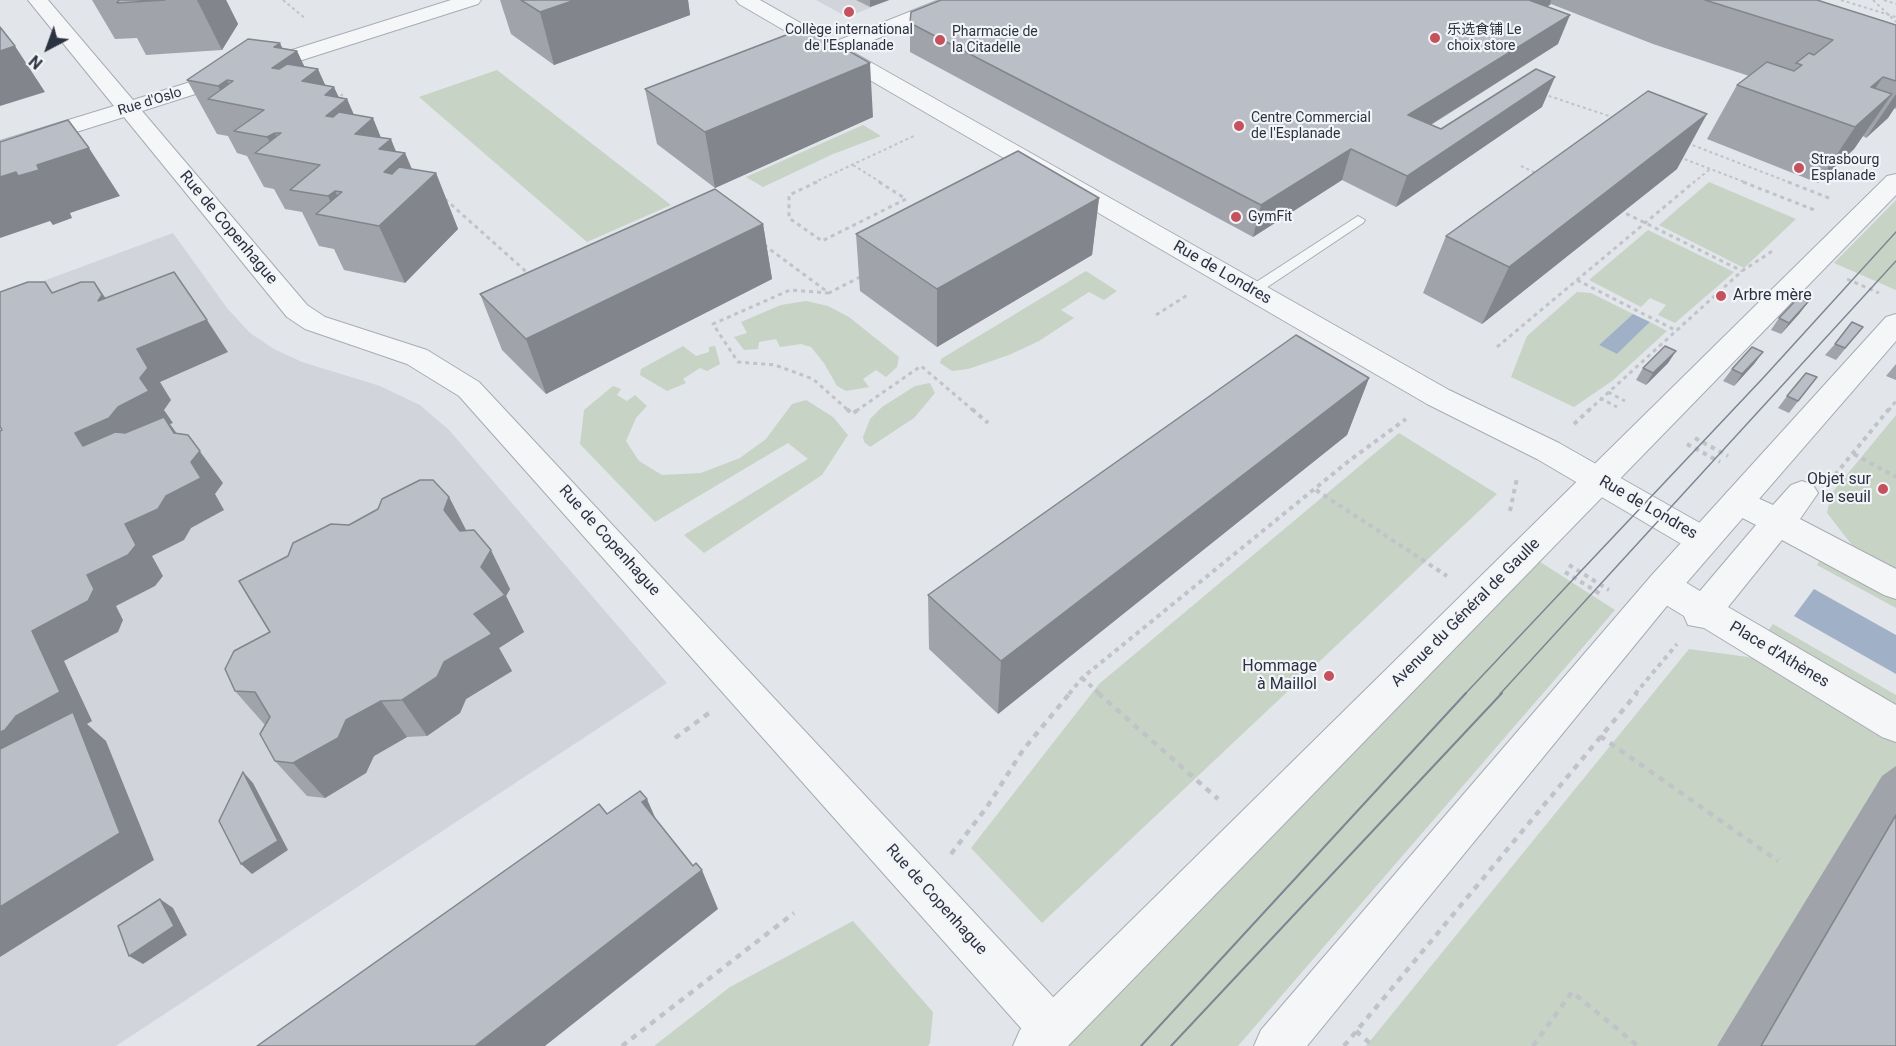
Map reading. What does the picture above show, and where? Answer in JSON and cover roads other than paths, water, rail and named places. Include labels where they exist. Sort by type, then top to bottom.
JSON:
[{"type":"street","name":"Rue de Copenhague","points":[[38,0],[297,311],[315,323],[417,357],[441,369],[469,389],[916,879],[1044,1037]]},
{"type":"street","name":"Rue d'Oslo","points":[[0,149],[471,0]]},
{"type":"street","name":"Rue de Londres","points":[[746,0],[1438,397],[1548,451],[1702,540]]},
{"type":"street","points":[[832,50],[956,0]]},
{"type":"street","name":"Avenue du Général de Gaulle","points":[[1044,1037],[1812,264],[1845,213],[1896,180]]},
{"type":"street","points":[[1277,1046],[1702,540],[1753,486],[1896,322]]},
{"type":"street","points":[[1753,486],[1778,522],[1896,585]]},
{"type":"street","points":[[1703,613],[1802,493]]},
{"type":"street","name":"Place d'Athènes","points":[[1648,605],[1703,613],[1896,725]]},
{"type":"lane","points":[[1252,291],[1358,220]]},
{"type":"water","points":[[1633,314],[1650,322],[1617,354],[1599,345]]},
{"type":"water","points":[[1814,589],[1896,635],[1896,674],[1794,616]]},
{"type":"tram line","points":[[1465,694],[1764,377],[1896,232]]},
{"type":"tram line","points":[[1500,694],[1896,261]]},
{"type":"tram line","points":[[1141,1046],[1466,693]]},
{"type":"tram line","points":[[1171,1046],[1502,693]]},
{"type":"place","name":"Collège international de l'Esplanade","points":[[849,12]]},
{"type":"place","name":"乐选食铺 Le choix store","points":[[1435,38]]},
{"type":"place","name":"Pharmacie de la Citadelle","points":[[940,40]]},
{"type":"place","name":"Centre Commercial de l'Esplanade","points":[[1239,126]]},
{"type":"place","name":"Strasbourg Esplanade","points":[[1799,168]]},
{"type":"place","name":"GymFit","points":[[1236,217]]},
{"type":"place","name":"Arbre mère","points":[[1721,296]]},
{"type":"place","name":"Objet sur le seuil","points":[[1883,489]]},
{"type":"place","name":"Hommage à Maillol","points":[[1329,676]]}]
